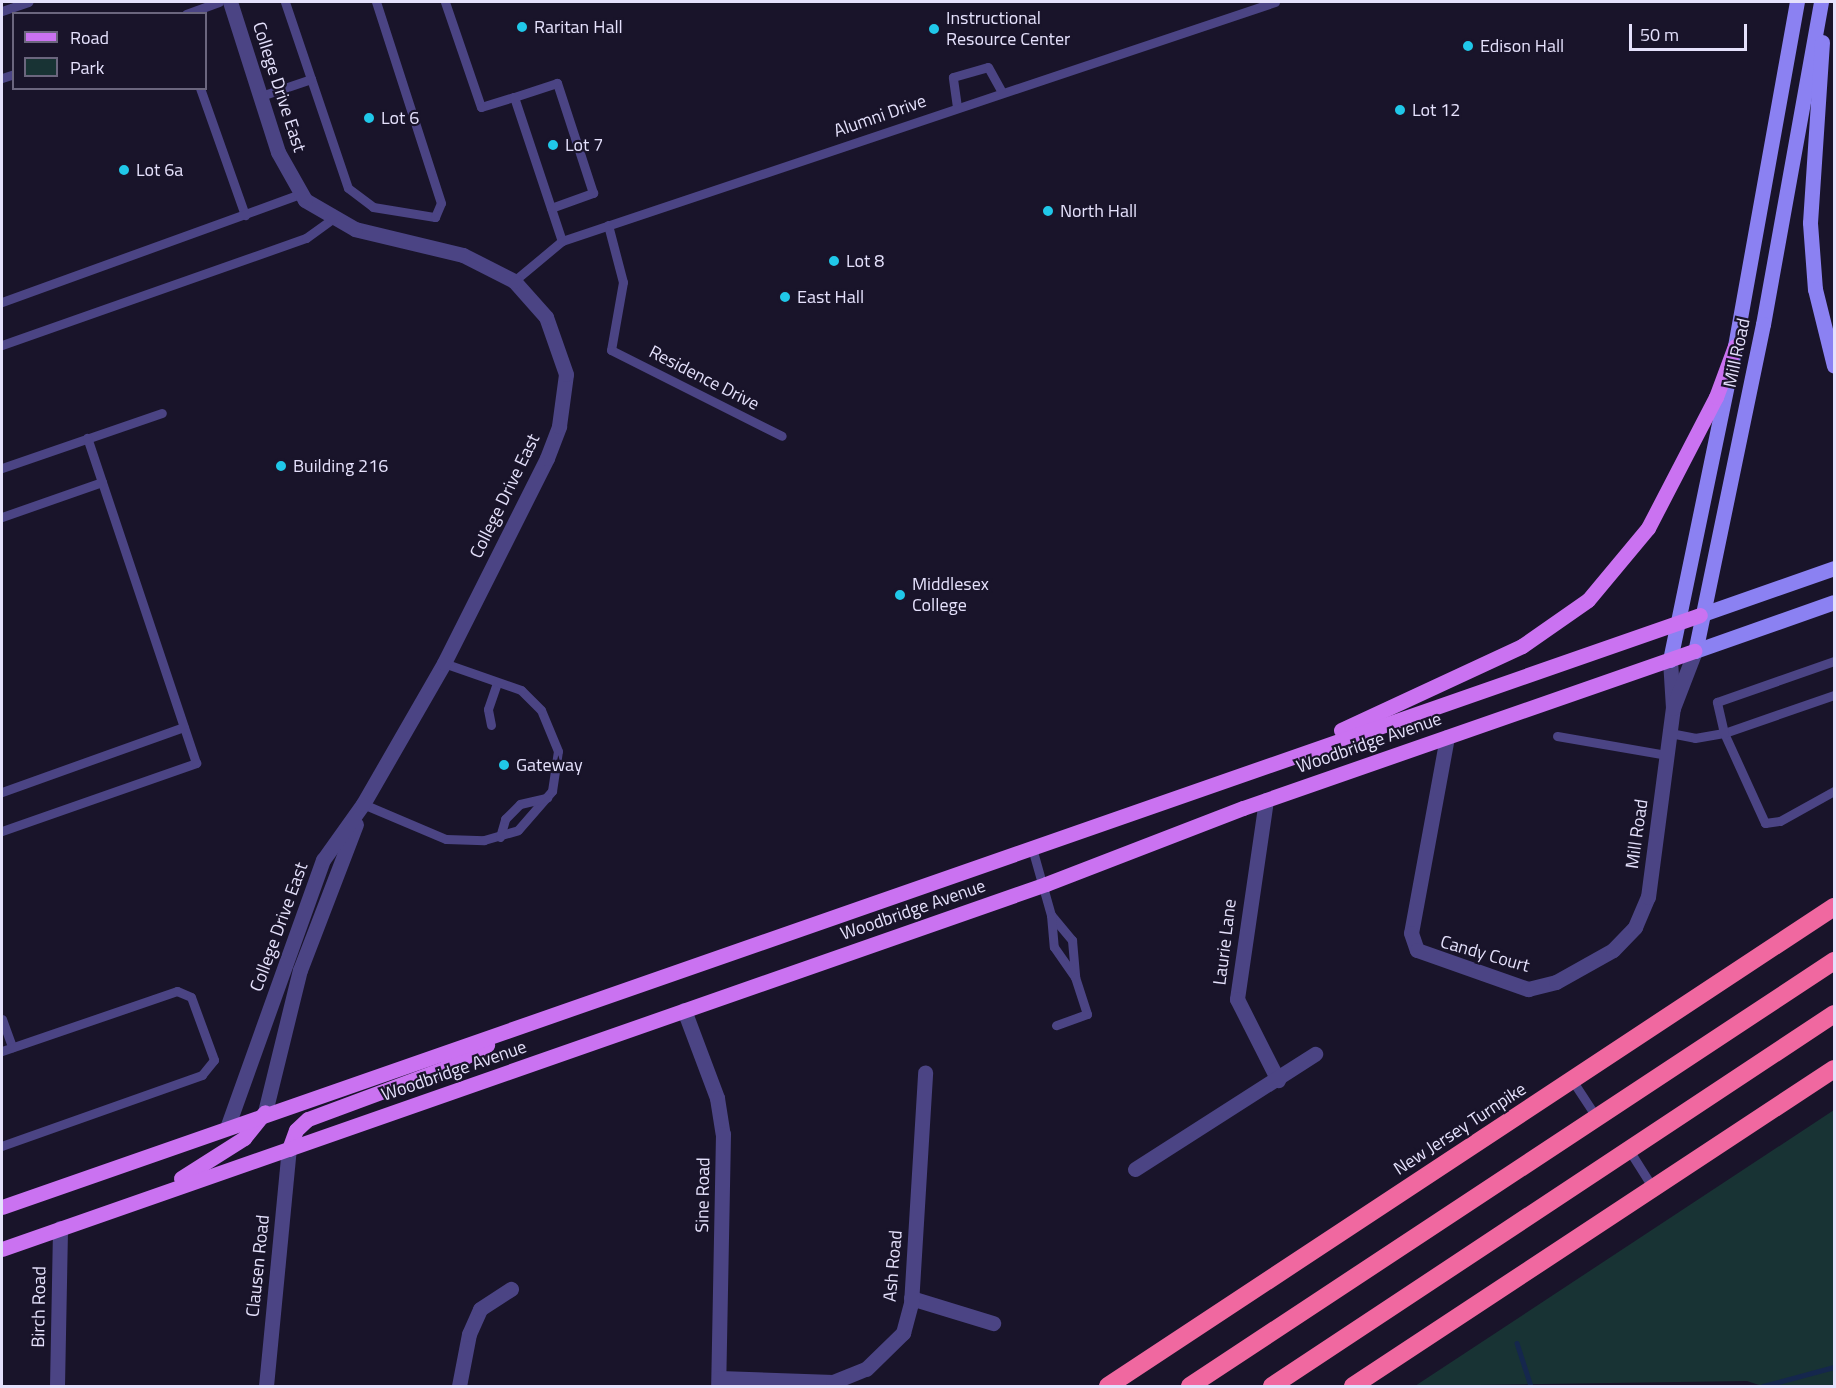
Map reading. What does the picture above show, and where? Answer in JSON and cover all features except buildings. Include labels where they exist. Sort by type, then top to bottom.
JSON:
[{"type":"highway","name":"New Jersey Turnpike","points":[[1108,1386],[1834,907]]},
{"type":"highway","points":[[1190,1386],[1834,961]]},
{"type":"highway","points":[[1272,1386],[1834,1014]]},
{"type":"highway","points":[[1353,1386],[1834,1069]]},
{"type":"main road","points":[[1266,765],[1522,646],[1588,600],[1648,528],[1716,397],[1735,345]]},
{"type":"main road","name":"Woodbridge Avenue","points":[[2,1207],[265,1112],[521,1027],[1700,615]]},
{"type":"main road","name":"Woodbridge Avenue","points":[[2,1249],[160,1190],[289,1149],[1046,884],[1266,800],[1695,651]]},
{"type":"main road","points":[[289,1149],[296,1130],[308,1119],[445,1068],[521,1027]]},
{"type":"main road","points":[[160,1190],[244,1137],[265,1112]]},
{"type":"street","name":"College Drive East","points":[[228,1125],[323,860],[363,804],[444,663],[547,458],[566,393],[564,356],[555,334],[514,281],[463,255],[331,220],[300,194],[278,152],[230,2]]},
{"type":"street","name":"Mill Road","points":[[1635,927],[1648,897],[1670,733],[1673,708],[1670,660],[1735,345],[1797,2]]},
{"type":"street","name":"Mill Road","points":[[1673,708],[1695,651],[1700,615],[1763,324],[1823,2]]},
{"type":"street","points":[[1823,2],[1810,223],[1815,289],[1834,366]]},
{"type":"street","name":"Woodbridge Avenue","points":[[1700,615],[1834,568]]},
{"type":"street","name":"Woodbridge Avenue","points":[[1695,651],[1834,602]]},
{"type":"street","name":"Candy Court","points":[[1447,737],[1411,933],[1416,950],[1528,989],[1556,982],[1613,950],[1635,927]]},
{"type":"street","name":"Laurie Lane","points":[[1266,800],[1238,999],[1278,1080]]},
{"type":"street","points":[[265,1112],[300,970],[363,804]]},
{"type":"street","name":"Sine Road","points":[[684,1010],[717,1098],[723,1134],[718,1382]]},
{"type":"street","points":[[1135,1169],[1278,1080],[1315,1054]]},
{"type":"street","name":"Ash Road","points":[[718,1382],[823,1382],[866,1369],[903,1333],[911,1298],[925,1072]]},
{"type":"street","name":"Clausen Road","points":[[266,1386],[289,1149]]},
{"type":"street","name":"Birch Road","points":[[57,1386],[60,1228]]},
{"type":"street","points":[[459,1386],[469,1334],[480,1309],[511,1289]]},
{"type":"street","points":[[911,1298],[993,1323]]},
{"type":"lane","points":[[2,11],[28,2]]},
{"type":"lane","points":[[192,12],[219,2]]},
{"type":"lane","points":[[285,2],[353,195],[373,207],[435,217],[441,203],[376,2]]},
{"type":"lane","points":[[445,2],[481,107],[557,83],[593,194],[551,208]]},
{"type":"lane","name":"Alumni Drive","points":[[514,281],[562,241],[1270,2]]},
{"type":"lane","points":[[957,107],[953,77],[988,67],[1002,92]]},
{"type":"lane","points":[[261,96],[311,79]]},
{"type":"lane","points":[[201,90],[245,215]]},
{"type":"lane","points":[[514,97],[562,241]]},
{"type":"lane","points":[[2,302],[300,194]]},
{"type":"lane","points":[[2,345],[306,238],[331,220]]},
{"type":"lane","name":"Residence Drive","points":[[608,225],[623,282],[610,350],[782,436]]},
{"type":"lane","points":[[2,468],[162,413]]},
{"type":"lane","points":[[2,831],[196,763],[87,438]]},
{"type":"lane","points":[[2,517],[102,482]]},
{"type":"lane","points":[[1834,661],[1717,702],[1724,733],[1765,823],[1780,821],[1834,791]]},
{"type":"lane","points":[[363,804],[446,839],[500,837],[518,830],[547,798],[558,780],[554,736],[542,710],[521,690],[444,663]]},
{"type":"lane","points":[[491,725],[488,709],[496,683]]},
{"type":"lane","points":[[1670,733],[1695,738],[1724,733],[1834,695]]},
{"type":"lane","points":[[2,792],[184,728]]},
{"type":"lane","points":[[1557,736],[1667,755]]},
{"type":"lane","points":[[500,837],[505,819],[520,804],[547,798]]},
{"type":"lane","points":[[1032,848],[1046,884],[1054,947],[1075,977]]},
{"type":"lane","points":[[1051,915],[1072,940],[1075,977],[1087,1014],[1056,1025]]},
{"type":"lane","points":[[2,1051],[177,991],[191,997],[214,1060],[202,1075],[2,1146]]},
{"type":"lane","points":[[2,1019],[12,1047]]},
{"type":"lane","points":[[1572,1080],[1597,1118]]},
{"type":"lane","points":[[1629,1150],[1653,1188]]},
{"type":"green space","points":[[1834,1110],[1834,1386],[1762,1386],[1747,1381],[1415,1386]]},
{"type":"waterway","points":[[1517,1343],[1531,1386]]},
{"type":"waterway","points":[[1763,1386],[1834,1367]]},
{"type":"place","name":"Raritan Hall","points":[[522,27]]},
{"type":"place","name":"Instructional Resource Center","points":[[934,29]]},
{"type":"place","name":"Edison Hall","points":[[1468,46]]},
{"type":"place","name":"Lot 12","points":[[1400,110]]},
{"type":"place","name":"Lot 6","points":[[369,118]]},
{"type":"place","name":"Lot 7","points":[[553,145]]},
{"type":"place","name":"Lot 6a","points":[[124,170]]},
{"type":"place","name":"North Hall","points":[[1048,211]]},
{"type":"place","name":"Lot 8","points":[[834,261]]},
{"type":"place","name":"East Hall","points":[[785,297]]},
{"type":"place","name":"Building 216","points":[[281,466]]},
{"type":"place","name":"Middlesex College","points":[[900,595]]},
{"type":"place","name":"Gateway","points":[[504,765]]}]
